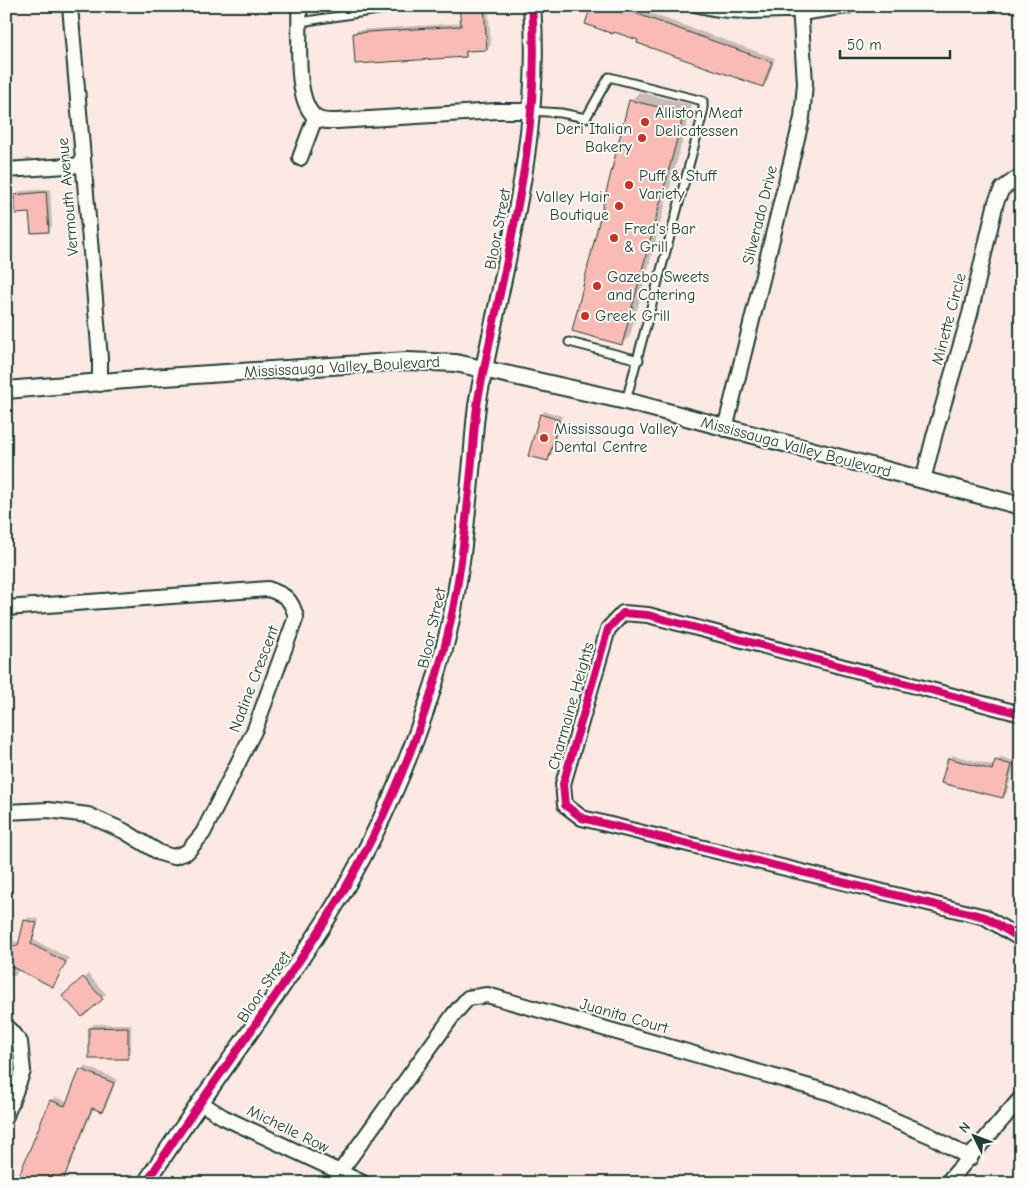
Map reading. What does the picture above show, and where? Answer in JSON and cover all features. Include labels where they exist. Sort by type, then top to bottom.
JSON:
[{"type":"street","name":"Vermouth Avenue","points":[[70,6],[82,165],[100,358],[100,384]]},
{"type":"street","points":[[299,6],[301,90],[305,104],[315,118],[337,121],[531,111]]},
{"type":"street","name":"Bloor Street","points":[[146,1183],[326,919],[357,867],[389,802],[415,736],[446,640],[464,544],[478,394],[523,173],[531,111],[535,42],[532,6]]},
{"type":"street","points":[[801,10],[847,6]]},
{"type":"street","name":"Silverado Drive","points":[[725,429],[802,118],[805,83],[801,10]]},
{"type":"street","points":[[300,158],[315,118]]},
{"type":"street","points":[[6,170],[82,165]]},
{"type":"street","name":"Minette Circle","points":[[924,480],[935,433],[970,314],[996,202],[1002,189],[1016,179],[1021,180]]},
{"type":"street","name":"Mississauga Valley Boulevard","points":[[6,390],[100,384],[150,378],[406,361],[456,363],[626,401],[725,429],[1021,506]]},
{"type":"street","name":"Nadine Crescent","points":[[6,608],[268,589],[284,594],[293,606],[296,617],[255,729],[203,833],[187,852],[172,856],[160,853],[124,831],[88,815],[48,810],[6,812]]},
{"type":"street","name":"Charmaine Heights","points":[[1021,714],[648,615],[623,613],[608,629],[563,784],[565,805],[582,818],[985,917],[1021,939]]},
{"type":"street","name":"Juanita Court","points":[[339,1173],[454,1014],[468,998],[488,995],[831,1093],[931,1136],[970,1158]]},
{"type":"street","points":[[6,1026],[20,1042],[23,1071],[6,1116]]},
{"type":"street","points":[[947,1183],[1021,1098]]},
{"type":"street","name":"Michelle Row","points":[[202,1103],[223,1118],[363,1183]]},
{"type":"lane","points":[[300,22],[404,6]]},
{"type":"lane","points":[[690,6],[707,12],[735,14],[801,10]]},
{"type":"lane","points":[[531,111],[561,113],[586,118],[609,77],[703,101],[703,113],[639,360],[626,401]]},
{"type":"lane","points":[[569,342],[639,360]]},
{"type":"building","points":[[459,6],[484,6],[487,50],[466,51],[466,57],[355,64],[353,33],[461,26]]},
{"type":"building","points":[[591,6],[615,6],[772,62],[763,87],[637,43],[638,40],[585,24]]},
{"type":"building","points":[[629,100],[684,113],[622,345],[572,331]]},
{"type":"building","points":[[46,192],[49,232],[31,233],[29,213],[16,214],[14,195]]},
{"type":"building","name":"Mississauga Valley Dental Centre","points":[[540,414],[559,420],[548,461],[528,456]]},
{"type":"building","points":[[948,758],[992,770],[995,760],[1012,765],[1003,798],[941,783]]},
{"type":"building","points":[[24,920],[37,923],[31,944],[66,962],[53,987],[6,964],[6,945],[18,946]]},
{"type":"building","points":[[83,977],[103,999],[82,1017],[62,996]]},
{"type":"building","points":[[128,1027],[128,1059],[89,1059],[89,1028]]},
{"type":"building","points":[[80,1069],[114,1083],[102,1112],[92,1108],[62,1183],[16,1183],[50,1100],[65,1106]]},
{"type":"cycle path","points":[[146,1183],[304,953],[345,889],[379,825],[394,791],[433,688],[449,631],[457,586],[478,399],[510,247],[527,151],[532,103],[534,54],[532,6]]},
{"type":"cycle path","points":[[1021,714],[648,615],[623,613],[608,629],[563,784],[565,805],[582,818],[985,917],[1021,939]]},
{"type":"place","name":"Alliston Meat Delicatessen","points":[[645,122]]},
{"type":"place","name":"Deri Italian Bakery","points":[[642,138]]},
{"type":"place","name":"Puff & Stuff Variety","points":[[629,185]]},
{"type":"place","name":"Valley Hair Boutique","points":[[619,206]]},
{"type":"place","name":"Fred's Bar & Grill","points":[[614,238]]},
{"type":"place","name":"Gazebo Sweets and Catering","points":[[597,286]]},
{"type":"place","name":"Greek Grill","points":[[585,316]]},
{"type":"place","name":"Mississauga Valley Dental Centre","points":[[544,438]]}]
